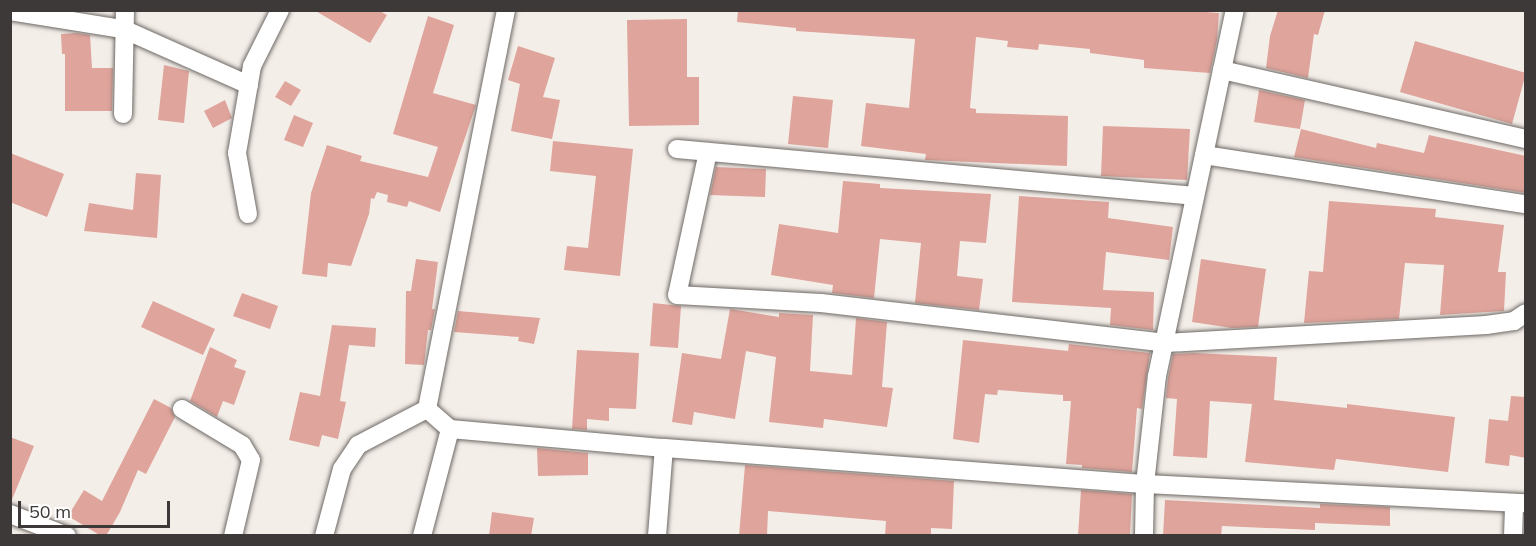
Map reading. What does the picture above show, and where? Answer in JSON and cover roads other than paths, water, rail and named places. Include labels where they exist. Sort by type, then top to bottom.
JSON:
[{"type":"street","points":[[123,114],[125,10]]},
{"type":"street","points":[[248,214],[237,153],[252,66],[280,10]]},
{"type":"street","points":[[427,409],[506,10]]},
{"type":"street","points":[[1143,536],[1145,484],[1157,376],[1166,343],[1235,10]]},
{"type":"street","points":[[10,11],[123,29],[249,85]]},
{"type":"street","points":[[1222,70],[1526,139]]},
{"type":"street","points":[[677,149],[1195,196]]},
{"type":"street","points":[[708,152],[677,295],[821,303],[1166,343],[1486,325],[1514,321],[1526,313]]},
{"type":"street","points":[[1204,155],[1526,204]]},
{"type":"street","points":[[182,409],[242,446],[250,460],[233,536]]},
{"type":"street","points":[[427,409],[450,429],[664,448],[1145,484],[1520,503],[1513,536]]},
{"type":"street","points":[[324,536],[342,469],[358,446],[427,409]]},
{"type":"street","points":[[422,536],[450,429]]},
{"type":"street","points":[[657,536],[664,448]]},
{"type":"street","points":[[10,514],[31,529],[67,536]]}]
